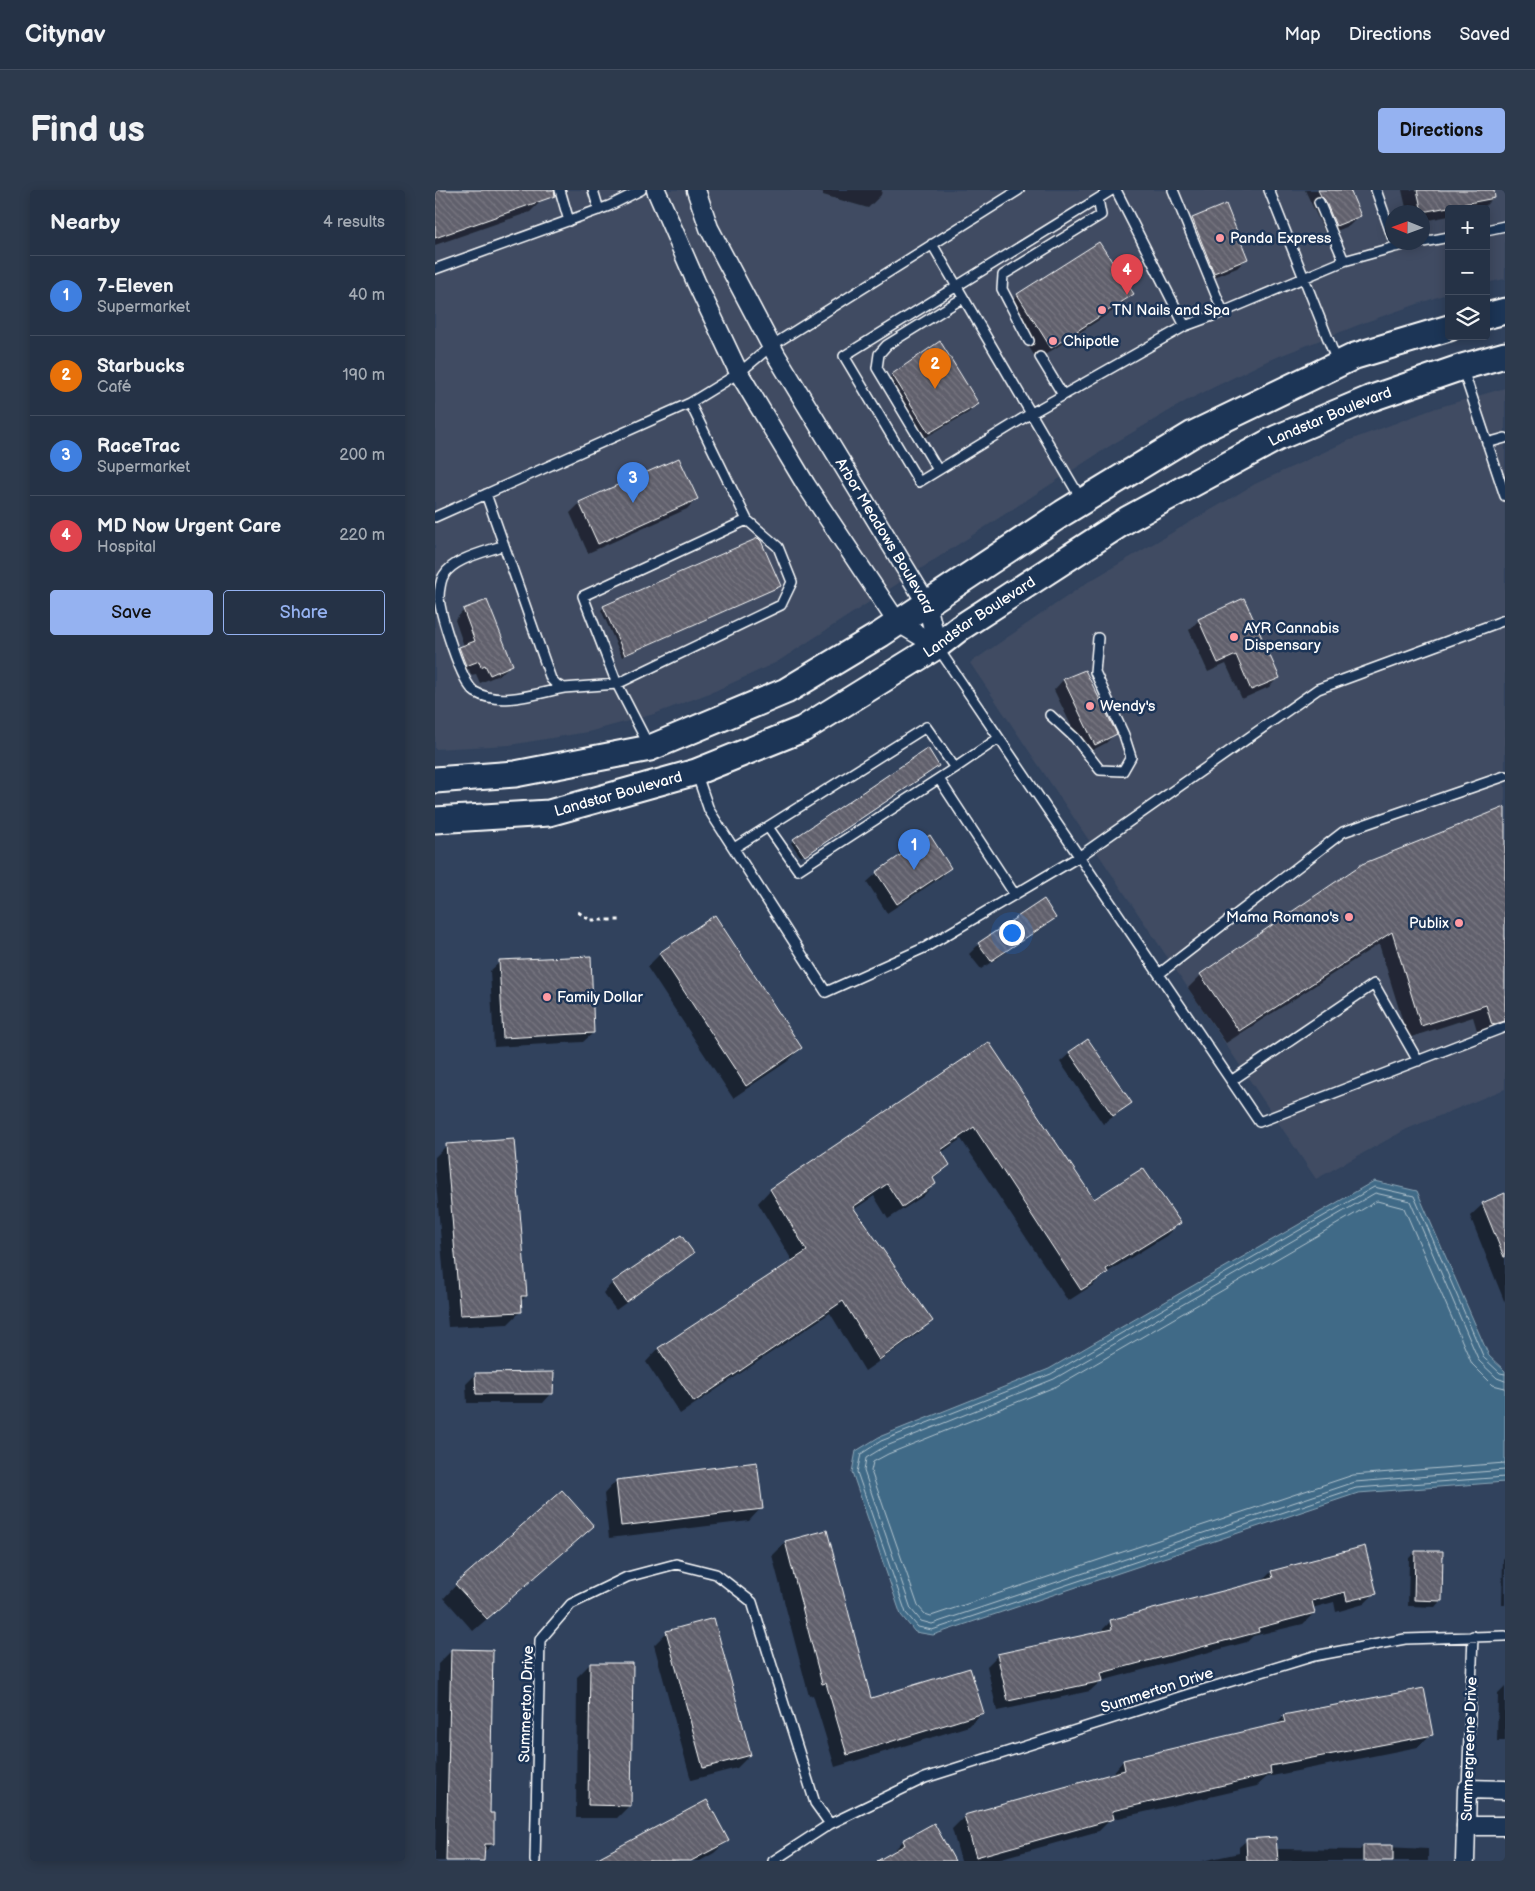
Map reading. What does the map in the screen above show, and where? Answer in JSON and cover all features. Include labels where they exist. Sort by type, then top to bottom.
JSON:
[{"type":"main road","points":[[1490,315],[1505,311]]},
{"type":"main road","points":[[435,780],[515,774],[651,748],[786,691],[881,634],[1083,501],[1193,434],[1355,356],[1445,329]]},
{"type":"main road","name":"Landstar Boulevard","points":[[435,820],[549,813],[696,772],[803,729],[937,646],[960,628],[1128,518],[1217,469],[1277,438],[1369,399],[1462,367],[1505,355]]},
{"type":"street","name":"Arbor Meadows Boulevard","points":[[656,190],[695,282],[739,374],[806,485],[897,622],[937,646]]},
{"type":"street","name":"Arbor Meadows Boulevard","points":[[697,190],[709,228],[771,346],[927,604],[937,646]]},
{"type":"street","points":[[1467,1789],[1505,1790]]},
{"type":"street","name":"Summergreene Drive","points":[[1465,1861],[1467,1789]]},
{"type":"street","points":[[1466,1826],[1505,1826]]},
{"type":"lane","points":[[560,190],[569,220]]},
{"type":"lane","points":[[593,190],[599,210]]},
{"type":"lane","points":[[435,269],[599,210],[641,190]]},
{"type":"lane","points":[[435,517],[690,403],[739,374],[771,346],[1019,190]]},
{"type":"lane","points":[[1112,190],[844,356],[919,482],[1030,414],[1185,326],[1385,246]]},
{"type":"lane","points":[[1116,190],[1185,326]]},
{"type":"lane","points":[[1173,190],[1223,312]]},
{"type":"lane","points":[[1269,190],[1338,364]]},
{"type":"lane","points":[[1376,190],[1385,216]]},
{"type":"lane","points":[[1029,341],[1002,289],[1003,275],[1101,215],[1098,198]]},
{"type":"lane","points":[[1319,202],[1344,261]]},
{"type":"lane","points":[[1490,229],[1505,226]]},
{"type":"lane","points":[[1430,241],[1445,238]]},
{"type":"lane","points":[[933,244],[1030,414],[1083,501]]},
{"type":"lane","points":[[939,470],[877,368],[879,354],[887,345],[963,298]]},
{"type":"lane","points":[[1040,357],[1063,395]]},
{"type":"lane","points":[[1462,367],[1505,496]]},
{"type":"lane","points":[[504,545],[452,564],[443,576],[439,597],[451,645],[461,673],[474,691],[489,696],[512,699],[564,688],[617,684],[781,605],[792,582],[777,547],[747,520],[690,403]]},
{"type":"lane","points":[[1487,443],[1505,438]]},
{"type":"lane","points":[[486,494],[551,679],[557,686],[564,688]]},
{"type":"lane","points":[[651,748],[617,684],[583,596],[747,520]]},
{"type":"lane","points":[[696,772],[709,810],[826,992],[926,948],[1080,856],[1318,689],[1505,620]]},
{"type":"lane","points":[[1050,715],[1075,738],[1100,770],[1123,772],[1131,757],[1124,735],[1095,672],[1098,638]]},
{"type":"lane","points":[[937,646],[1259,1122],[1505,1027]]},
{"type":"lane","points":[[734,848],[926,727],[955,768]]},
{"type":"lane","points":[[767,827],[798,870],[999,738]]},
{"type":"lane","points":[[1159,974],[1343,832],[1505,776]]},
{"type":"lane","points":[[939,779],[1015,894]]},
{"type":"lane","points":[[1231,1082],[1374,984],[1418,1061]]},
{"type":"lane","name":"Summerton Drive","points":[[535,1861],[540,1640],[571,1604],[627,1577],[676,1564],[716,1574],[752,1602],[815,1803],[830,1824]]},
{"type":"lane","name":"Summergreene Drive","points":[[1467,1789],[1473,1636]]},
{"type":"lane","name":"Summerton Drive","points":[[773,1861],[830,1824],[925,1778],[1314,1656],[1405,1638],[1505,1636]]},
{"type":"path","points":[[578,912],[590,920],[622,920]]},
{"type":"shaded area","points":[[435,190],[1505,190],[1505,279],[1490,282],[1490,205],[1445,205],[1445,294],[1366,322],[1267,361],[1186,401],[1113,444],[777,662],[715,691],[654,714],[588,732],[510,745],[435,749]]},
{"type":"shaded area","points":[[1505,388],[1505,1089],[1407,1129],[1316,1179],[970,663],[1088,582],[1255,484],[1350,440],[1436,408]]},
{"type":"water","points":[[1374,1181],[1417,1191],[1489,1356],[1505,1371],[1505,1482],[1358,1493],[933,1635],[915,1632],[901,1615],[852,1472],[856,1451],[879,1437],[1049,1369]]},
{"type":"building","points":[[435,190],[554,190],[555,196],[435,238]]},
{"type":"building","points":[[1318,190],[1350,190],[1361,216],[1336,226],[1325,200]]},
{"type":"building","points":[[1417,190],[1494,190],[1495,198],[1458,205],[1445,205],[1445,208],[1430,210],[1430,205],[1420,205]]},
{"type":"building","name":"Panda Express","points":[[1226,204],[1248,259],[1214,273],[1192,218]]},
{"type":"building","points":[[1099,242],[1134,294],[1051,348],[1017,294]]},
{"type":"building","points":[[940,341],[979,404],[929,433],[892,374]]},
{"type":"building","points":[[679,458],[698,499],[598,544],[579,502]]},
{"type":"building","points":[[758,538],[781,586],[625,655],[603,606]]},
{"type":"building","name":"AYR Cannabis Dispensary","points":[[1244,598],[1280,678],[1251,690],[1236,655],[1218,663],[1198,619]]},
{"type":"building","points":[[487,600],[513,665],[490,675],[485,665],[481,667],[479,661],[466,666],[459,647],[475,641],[463,609]]},
{"type":"building","name":"Wendy's","points":[[1085,670],[1117,734],[1095,745],[1063,679]]},
{"type":"building","points":[[928,748],[939,766],[805,856],[793,839]]},
{"type":"building","points":[[1505,807],[1505,1021],[1492,1025],[1486,1005],[1421,1026],[1392,932],[1239,1031],[1200,974],[1362,864]]},
{"type":"building","points":[[930,835],[951,868],[897,904],[876,872]]},
{"type":"building","points":[[1044,899],[1056,918],[991,961],[978,943]]},
{"type":"building","points":[[715,915],[802,1048],[746,1086],[659,953]]},
{"type":"building","name":"Family Dollar","points":[[591,956],[594,1033],[503,1038],[499,960]]},
{"type":"building","points":[[1088,1039],[1132,1103],[1113,1116],[1069,1052]]},
{"type":"building","points":[[989,1042],[1094,1199],[1143,1168],[1181,1223],[1106,1269],[1108,1273],[1081,1290],[974,1127],[941,1150],[950,1165],[933,1178],[936,1184],[902,1207],[887,1184],[853,1207],[933,1321],[879,1360],[843,1301],[694,1402],[658,1348],[807,1251],[770,1189]]},
{"type":"building","points":[[514,1139],[527,1296],[521,1296],[522,1312],[460,1315],[446,1144]]},
{"type":"building","points":[[1505,1193],[1505,1257],[1504,1257],[1482,1203]]},
{"type":"building","points":[[681,1235],[694,1253],[626,1302],[612,1282]]},
{"type":"building","points":[[554,1372],[553,1394],[476,1394],[475,1373]]},
{"type":"building","points":[[757,1462],[763,1509],[621,1526],[616,1480]]},
{"type":"building","points":[[562,1490],[594,1526],[487,1619],[455,1584]]},
{"type":"building","points":[[827,1530],[871,1698],[970,1668],[984,1713],[847,1755],[826,1683],[822,1684],[785,1541]]},
{"type":"building","points":[[1365,1546],[1377,1594],[1347,1601],[1345,1592],[1312,1601],[1315,1613],[1258,1628],[1259,1632],[1101,1673],[1103,1681],[1008,1701],[997,1654],[1112,1629],[1110,1620],[1273,1578],[1271,1571]]},
{"type":"building","points":[[1415,1551],[1443,1551],[1442,1601],[1414,1600]]},
{"type":"building","points":[[714,1618],[751,1755],[703,1768],[666,1631]]},
{"type":"building","points":[[451,1649],[493,1650],[490,1813],[494,1813],[494,1844],[485,1844],[484,1861],[446,1861]]},
{"type":"building","points":[[590,1663],[633,1663],[631,1806],[588,1805]]},
{"type":"building","points":[[1424,1688],[1433,1735],[1270,1766],[1271,1774],[1112,1811],[1114,1819],[976,1857],[964,1815],[1125,1770],[1123,1760],[1285,1722],[1283,1715]]},
{"type":"building","points":[[707,1800],[729,1841],[691,1861],[592,1861]]},
{"type":"building","points":[[934,1823],[955,1861],[877,1861],[905,1845],[903,1840]]},
{"type":"building","points":[[1276,1837],[1278,1861],[1247,1861],[1246,1839]]},
{"type":"building","points":[[1363,1845],[1393,1845],[1393,1861],[1363,1861]]},
{"type":"place","name":"Panda Express","points":[[1220,238]]},
{"type":"place","name":"MD Now Urgent Care","points":[[1127,295]]},
{"type":"place","name":"TN Nails and Spa","points":[[1102,310]]},
{"type":"place","name":"Chipotle","points":[[1053,341]]},
{"type":"place","name":"Starbucks","points":[[935,389]]},
{"type":"place","name":"RaceTrac","points":[[633,503]]},
{"type":"place","name":"AYR Cannabis Dispensary","points":[[1234,637]]},
{"type":"place","name":"Wendy's","points":[[1090,706]]},
{"type":"place","name":"7-Eleven","points":[[914,870]]},
{"type":"place","name":"Mama Romano's","points":[[1349,917]]},
{"type":"place","name":"Publix","points":[[1459,923]]},
{"type":"place","name":"Family Dollar","points":[[547,997]]}]
